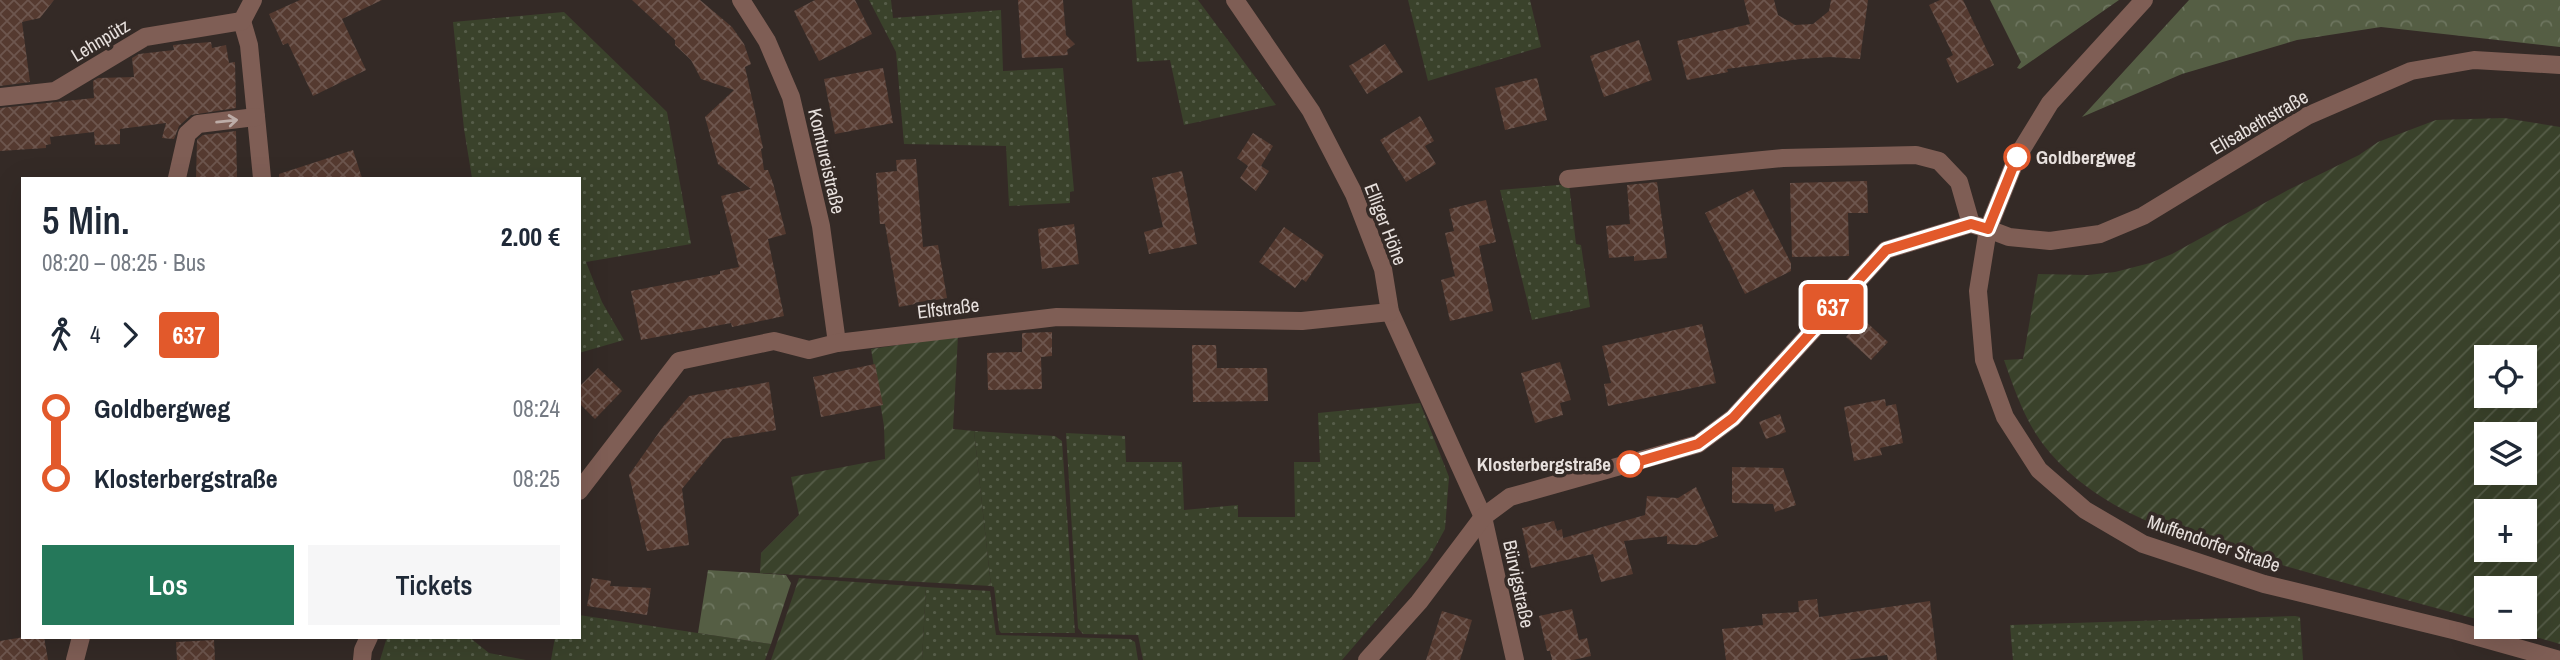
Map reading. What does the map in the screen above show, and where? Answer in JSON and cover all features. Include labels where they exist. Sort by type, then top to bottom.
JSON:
[{"type":"street","points":[[253,0],[242,20],[249,45],[262,177]]},
{"type":"street","name":"Komtureistraße","points":[[741,0],[767,41],[791,97],[821,226],[838,343]]},
{"type":"street","name":"Elliger Höhe","points":[[1235,0],[1311,111],[1354,194],[1383,269],[1390,312],[1483,517]]},
{"type":"street","points":[[1367,660],[1419,602],[1483,517],[1510,497],[1698,444],[1733,418],[1886,250],[1979,227],[2050,103],[2144,0]]},
{"type":"street","name":"Lehnpütz","points":[[0,97],[55,91],[145,37],[242,20]]},
{"type":"street","name":"Elisabethstraße","points":[[1979,227],[2009,237],[2050,241],[2100,234],[2143,216],[2307,116],[2411,71],[2474,60],[2560,65]]},
{"type":"street","points":[[177,177],[187,134],[198,124],[256,117]]},
{"type":"street","points":[[1568,178],[1783,158],[1916,155],[1939,161],[1959,182],[1979,227]]},
{"type":"street","name":"Muffendorfer Straße","points":[[1979,227],[1978,291],[1984,360],[2005,417],[2039,470],[2085,510],[2143,544],[2252,580],[2457,631],[2560,660]]},
{"type":"street","name":"Elfstraße","points":[[581,488],[679,362],[774,341],[809,350],[838,343],[1057,317],[1302,321],[1390,312]]},
{"type":"street","name":"Bürvigstraße","points":[[1483,517],[1515,660]]},
{"type":"street","points":[[75,660],[80,639]]},
{"type":"street","points":[[362,660],[368,639]]},
{"type":"green space","points":[[869,0],[891,0],[893,18],[1001,10],[1003,71],[1063,68],[1074,191],[1070,192],[1070,203],[1009,206],[1006,146],[904,144],[896,52]]},
{"type":"green space","points":[[1132,0],[1198,0],[1276,105],[1184,125],[1170,60],[1137,62]]},
{"type":"green space","points":[[1408,0],[1530,0],[1541,47],[1428,81]]},
{"type":"green space","points":[[1990,0],[2119,0],[2020,69],[2017,68],[2021,62]]},
{"type":"green space","points":[[2189,0],[2560,0],[2560,47],[2381,27],[2297,40],[2182,74],[2082,117]]},
{"type":"green space","points":[[564,12],[667,112],[691,244],[586,262],[602,302],[624,340],[581,352],[581,177],[472,177],[453,22]]},
{"type":"green space","points":[[2504,118],[2560,127],[2560,644],[2537,637],[2537,576],[2474,576],[2474,618],[2220,547],[2158,526],[2128,512],[2100,496],[2051,454],[2029,421],[2004,360],[2023,359],[2038,274],[2088,275],[2115,272],[2150,263],[2172,254],[2288,190],[2359,155],[2378,142],[2436,120]]},
{"type":"green space","points":[[1569,184],[1576,244],[1581,245],[1590,307],[1532,320],[1500,190]]},
{"type":"green space","points":[[958,336],[953,429],[974,431],[991,586],[760,573],[761,553],[799,515],[791,477],[885,459],[884,426],[871,349]]},
{"type":"green space","points":[[1420,403],[1449,477],[1445,529],[1428,560],[1342,660],[1143,660],[1138,635],[1083,634],[1078,628],[1066,433],[1125,436],[1126,462],[1182,462],[1184,510],[1238,505],[1238,517],[1295,517],[1294,462],[1320,462],[1318,413]]},
{"type":"green space","points":[[974,431],[1055,436],[1062,441],[1075,633],[1001,633],[999,630],[994,587],[991,586]]},
{"type":"green space","points":[[708,570],[786,575],[791,583],[771,644],[698,633]]},
{"type":"green space","points":[[799,578],[926,587],[922,660],[771,660]]},
{"type":"green space","points":[[926,587],[990,591],[996,635],[1130,639],[1135,642],[1138,660],[922,660]]},
{"type":"green space","points":[[581,615],[771,644],[765,660],[551,660],[555,639],[581,639]]},
{"type":"green space","points":[[2300,617],[2303,660],[2013,660],[2010,625]]},
{"type":"green space","points":[[386,639],[472,639],[489,653],[526,660],[380,660]]},
{"type":"building","points":[[0,0],[54,0],[40,18],[22,22],[30,82],[0,86]]},
{"type":"building","points":[[300,0],[382,0],[342,19],[366,70],[313,96],[288,43],[283,45],[269,14]]},
{"type":"building","points":[[632,0],[700,0],[732,27],[744,44],[751,64],[745,67],[763,148],[764,170],[768,170],[773,183],[786,234],[768,239],[784,316],[732,327],[731,323],[641,340],[631,291],[720,274],[720,271],[739,267],[721,196],[751,189],[718,164],[705,117],[734,90],[701,79],[691,60],[675,45],[675,40]]},
{"type":"building","points":[[815,0],[855,0],[872,34],[819,61],[794,11]]},
{"type":"building","points":[[1018,0],[1063,0],[1066,35],[1075,44],[1067,50],[1068,55],[1022,58]]},
{"type":"building","points":[[1744,0],[1774,0],[1778,15],[1795,25],[1813,24],[1829,11],[1831,0],[1868,0],[1860,59],[1800,59],[1727,69],[1728,72],[1687,80],[1677,41],[1750,24]]},
{"type":"building","points":[[1940,0],[1963,0],[1994,65],[1957,83],[1946,59],[1953,55],[1929,5]]},
{"type":"building","points":[[1639,40],[1652,80],[1604,97],[1590,56]]},
{"type":"building","points":[[211,42],[212,48],[226,45],[229,63],[235,62],[236,108],[191,115],[179,126],[174,139],[162,138],[166,123],[120,129],[120,144],[95,145],[94,132],[50,137],[51,144],[46,145],[46,148],[0,151],[0,108],[94,98],[93,81],[98,78],[134,77],[132,58],[139,54],[174,50],[173,45]]},
{"type":"building","points":[[1385,44],[1403,72],[1367,94],[1349,66]]},
{"type":"building","points":[[883,68],[893,123],[835,134],[824,79]]},
{"type":"building","points":[[1537,78],[1547,120],[1505,130],[1495,88]]},
{"type":"building","points":[[1420,116],[1434,141],[1425,146],[1436,164],[1406,182],[1380,140]]},
{"type":"building","points":[[236,131],[237,177],[196,177],[197,140],[203,135]]},
{"type":"building","points":[[1253,133],[1273,146],[1261,166],[1269,171],[1256,191],[1240,178],[1248,166],[1237,158]]},
{"type":"building","points":[[353,150],[362,177],[279,177],[279,174]]},
{"type":"building","points":[[916,159],[923,247],[938,245],[947,298],[899,307],[885,224],[880,224],[876,173],[897,171],[896,160]]},
{"type":"building","points":[[1182,171],[1197,244],[1149,254],[1144,232],[1163,227],[1152,178]]},
{"type":"building","points":[[1867,181],[1868,213],[1848,213],[1849,256],[1792,257],[1790,183]]},
{"type":"building","points":[[1657,182],[1667,258],[1634,261],[1634,256],[1609,258],[1606,226],[1630,224],[1627,185]]},
{"type":"building","points":[[1753,189],[1791,263],[1791,271],[1745,294],[1705,213]]},
{"type":"building","points":[[1486,200],[1496,242],[1479,246],[1493,311],[1450,321],[1441,280],[1455,276],[1445,233],[1454,231],[1449,209]]},
{"type":"building","points":[[1074,224],[1079,264],[1042,269],[1038,229]]},
{"type":"building","points":[[1284,227],[1324,255],[1306,282],[1302,279],[1295,288],[1259,262]]},
{"type":"building","points":[[1862,318],[1888,342],[1871,360],[1846,337]]},
{"type":"building","points":[[1702,324],[1716,383],[1608,406],[1604,384],[1611,383],[1602,346]]},
{"type":"building","points":[[1052,332],[1052,356],[1041,357],[1042,389],[988,390],[987,353],[1022,352],[1022,333]]},
{"type":"building","points":[[1192,345],[1216,345],[1217,368],[1267,368],[1268,401],[1193,402]]},
{"type":"building","points":[[1560,362],[1571,400],[1560,403],[1563,415],[1535,423],[1521,373]]},
{"type":"building","points":[[875,364],[883,405],[821,417],[813,377]]},
{"type":"building","points":[[598,368],[622,391],[595,419],[581,405],[581,385]]},
{"type":"building","points":[[769,382],[776,430],[723,439],[682,489],[689,545],[647,551],[629,475],[662,428],[689,396]]},
{"type":"building","points":[[1885,399],[1886,406],[1896,404],[1903,443],[1880,448],[1882,455],[1854,461],[1844,407]]},
{"type":"building","points":[[1780,414],[1786,432],[1766,439],[1759,422]]},
{"type":"building","points":[[1732,467],[1783,468],[1796,505],[1775,512],[1773,504],[1732,503]]},
{"type":"building","points":[[1696,487],[1718,536],[1697,545],[1667,544],[1667,536],[1624,541],[1633,574],[1601,582],[1593,554],[1531,568],[1522,528],[1554,521],[1557,531],[1562,529],[1563,538],[1645,515],[1647,496],[1678,498]]},
{"type":"building","points":[[592,578],[611,581],[610,586],[651,588],[647,615],[587,606]]},
{"type":"building","points":[[1817,599],[1819,617],[1930,601],[1937,660],[1888,660],[1887,655],[1847,660],[1726,660],[1722,629],[1763,625],[1762,614],[1799,612],[1798,601]]},
{"type":"building","points":[[1572,609],[1579,640],[1587,638],[1591,656],[1573,660],[1552,660],[1550,651],[1547,651],[1539,616]]},
{"type":"building","points":[[1442,611],[1472,620],[1460,660],[1426,660]]},
{"type":"building","points":[[21,638],[44,639],[48,660],[0,660],[0,641]]},
{"type":"building","points":[[214,640],[215,660],[177,660],[176,642]]},
{"type":"bus line","name":"637","points":[[1630,464],[1698,444],[1733,418],[1886,250],[1971,224],[1988,229],[2017,157]]},
{"type":"place","name":"Goldbergweg","points":[[2017,157]]},
{"type":"place","name":"Klosterbergstraße","points":[[1630,464]]}]
